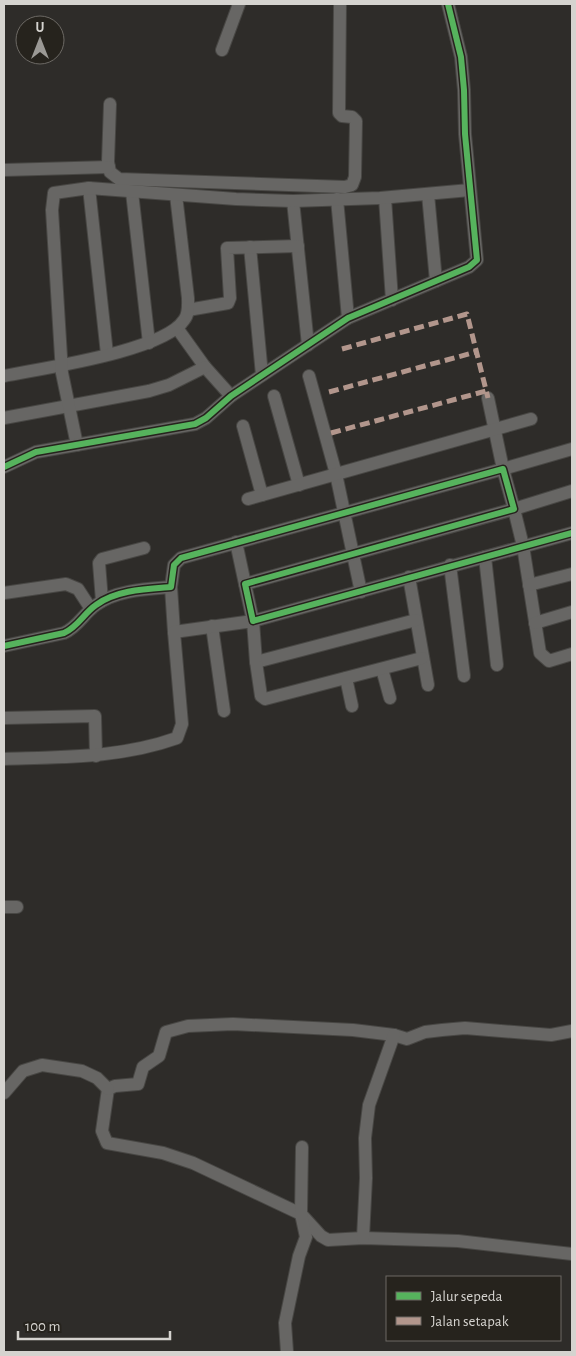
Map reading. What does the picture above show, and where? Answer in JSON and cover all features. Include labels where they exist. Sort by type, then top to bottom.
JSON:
[{"type":"street","points":[[222,50],[239,4]]},
{"type":"street","points":[[110,104],[109,167],[119,179],[224,184],[352,186],[355,177],[356,121],[352,117],[342,116],[339,113],[340,4]]},
{"type":"street","points":[[4,467],[36,452],[195,424],[206,418],[231,396],[332,331],[348,318],[469,267],[477,260],[461,57],[448,4]]},
{"type":"street","points":[[4,170],[109,167]]},
{"type":"street","points":[[77,445],[67,406],[61,363],[52,198],[54,193],[89,188],[293,201],[385,198],[470,190]]},
{"type":"street","points":[[89,188],[107,354]]},
{"type":"street","points":[[132,192],[149,343]]},
{"type":"street","points":[[428,194],[436,281]]},
{"type":"street","points":[[4,376],[131,350],[177,328],[184,321],[188,310],[176,195]]},
{"type":"street","points":[[385,198],[392,300]]},
{"type":"street","points":[[338,200],[348,318]]},
{"type":"street","points":[[293,201],[308,345]]},
{"type":"street","points":[[188,310],[228,303],[230,298],[227,248],[298,246]]},
{"type":"street","points":[[250,247],[262,375]]},
{"type":"street","points":[[177,328],[205,367],[231,396]]},
{"type":"street","points":[[4,418],[149,391],[169,385],[205,367]]},
{"type":"street","points":[[310,376],[336,474],[361,592]]},
{"type":"street","points":[[274,396],[299,485]]},
{"type":"street","points":[[488,398],[503,469],[523,546],[540,653],[549,661],[572,654]]},
{"type":"street","points":[[248,499],[495,431],[531,419]]},
{"type":"street","points":[[243,426],[262,495]]},
{"type":"street","points":[[4,759],[96,756],[126,752],[177,738],[182,724],[171,587],[174,565],[181,558],[345,514],[423,490],[572,449]]},
{"type":"street","points":[[245,584],[572,491]]},
{"type":"street","points":[[174,632],[253,621],[361,592],[450,565],[572,533]]},
{"type":"street","points":[[236,542],[253,621],[261,696],[265,699],[422,658]]},
{"type":"street","points":[[97,605],[99,563],[102,559],[144,548]]},
{"type":"street","points":[[485,556],[497,664]]},
{"type":"street","points":[[450,565],[464,676]]},
{"type":"street","points":[[529,585],[572,574]]},
{"type":"street","points":[[409,578],[428,685]]},
{"type":"street","points":[[4,593],[66,584],[78,589],[97,605]]},
{"type":"street","points":[[4,646],[72,630],[97,605],[124,593],[171,587]]},
{"type":"street","points":[[535,623],[572,612]]},
{"type":"street","points":[[256,662],[416,620]]},
{"type":"street","points":[[212,626],[224,711]]},
{"type":"street","points":[[382,669],[390,698]]},
{"type":"street","points":[[346,678],[352,706]]},
{"type":"street","points":[[4,718],[95,716],[96,756]]},
{"type":"street","points":[[108,1089],[115,1086],[138,1084],[143,1067],[159,1056],[166,1032],[188,1026],[233,1024],[310,1027],[394,1035],[406,1039],[425,1032],[465,1028],[551,1035],[572,1031]]},
{"type":"street","points":[[363,1238],[366,1125],[377,1079],[394,1035]]},
{"type":"street","points":[[4,1093],[23,1071],[42,1065],[82,1072],[97,1078],[108,1089]]},
{"type":"street","points":[[108,1089],[102,1131],[107,1143],[187,1160],[301,1214],[324,1239],[363,1238],[458,1241],[572,1254]]},
{"type":"street","points":[[287,1352],[285,1323],[299,1256],[306,1236],[301,1214],[302,1147]]},
{"type":"marked path","points":[[342,349],[467,314],[488,398]]},
{"type":"marked path","points":[[329,392],[476,352]]},
{"type":"marked path","points":[[331,433],[486,391]]},
{"type":"cycle path","points":[[4,467],[36,452],[195,424],[206,418],[231,396],[348,318],[469,267],[477,260],[465,134],[461,57],[448,4]]},
{"type":"cycle path","points":[[4,646],[64,633],[96,605],[113,596],[132,591],[171,587],[174,565],[181,558],[503,469],[514,509],[245,584],[253,621],[572,533]]}]
